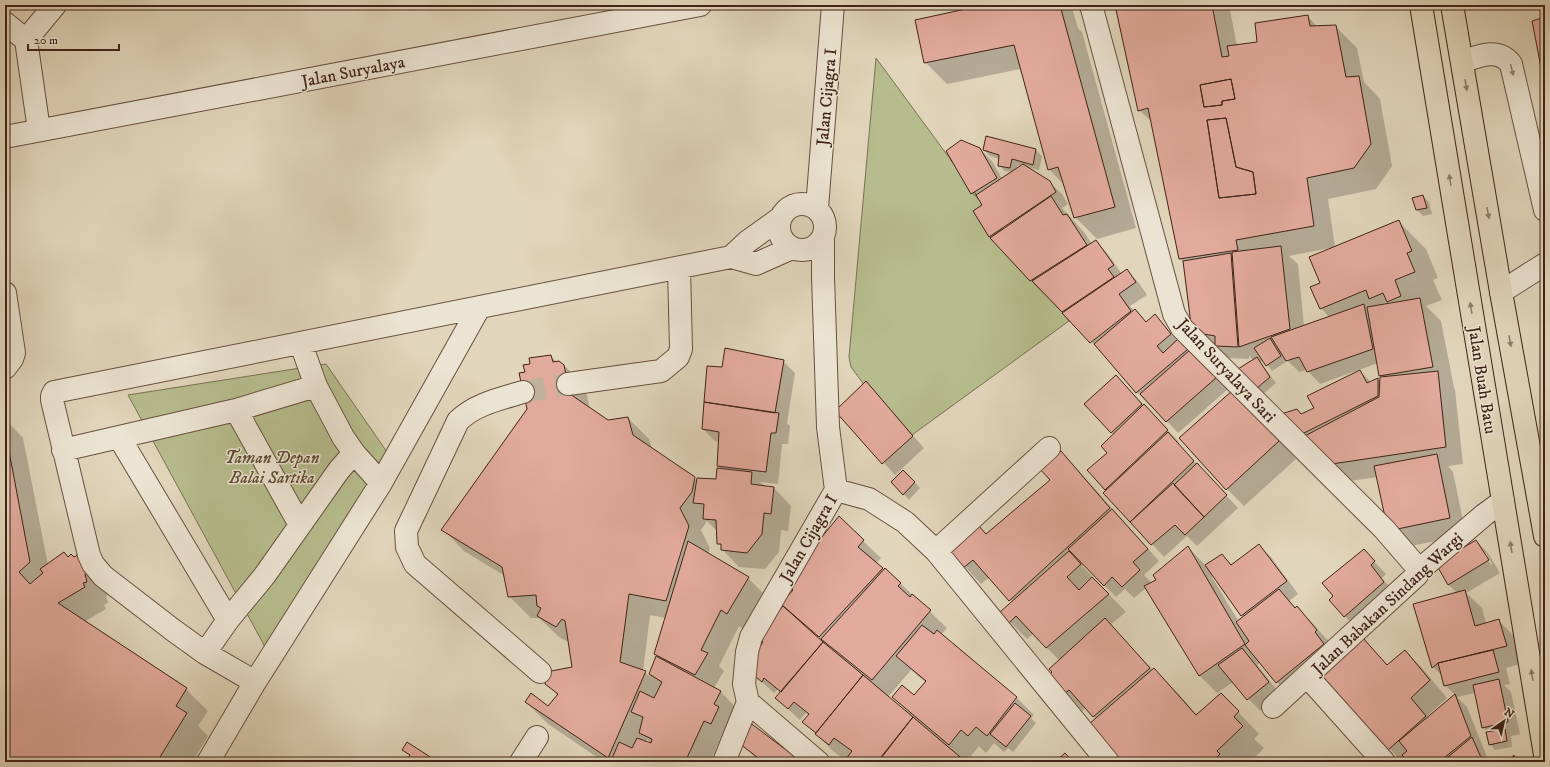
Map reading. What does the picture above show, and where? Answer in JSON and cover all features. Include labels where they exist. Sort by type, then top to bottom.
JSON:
[{"type":"main road","name":"Jalan Buah Batu","points":[[1421,5],[1545,755]]},
{"type":"main road","name":"Jalan Buah Batu","points":[[1452,5],[1501,292],[1543,510],[1545,536]]},
{"type":"street","points":[[26,40],[55,5]]},
{"type":"street","name":"Jalan Suryalaya","points":[[5,137],[700,5]]},
{"type":"street","name":"Jalan Cijagra I","points":[[814,200],[833,5]]},
{"type":"street","name":"Jalan Suryalaya Sari","points":[[1091,5],[1172,307],[1182,328],[1384,529],[1416,566],[1418,571]]},
{"type":"street","points":[[5,23],[26,40],[39,130]]},
{"type":"street","points":[[1462,62],[1482,54],[1500,55],[1506,58],[1511,64],[1545,210]]},
{"type":"street","points":[[255,682],[205,653],[103,576],[93,564],[89,555],[63,450],[52,400],[54,392],[301,344],[731,257],[756,264],[798,249],[814,248],[823,240],[826,229],[825,218],[814,200],[796,204],[786,210],[780,219],[747,242],[731,257]]},
{"type":"street","points":[[780,219],[778,230],[783,241],[798,249],[823,277]]},
{"type":"street","name":"Jalan Cijagra I","points":[[748,702],[744,684],[747,652],[751,637],[836,490],[828,427],[823,240]]},
{"type":"street","points":[[1501,292],[1545,264]]},
{"type":"street","points":[[568,384],[661,371],[678,356],[681,349],[679,268]]},
{"type":"street","points":[[5,293],[14,353],[12,359],[5,368]]},
{"type":"street","points":[[208,762],[255,682],[381,483],[479,308]]},
{"type":"street","points":[[301,344],[316,386],[343,436],[354,453],[381,483]]},
{"type":"street","points":[[63,450],[236,410],[316,386]]},
{"type":"street","points":[[523,392],[476,407],[465,414],[458,421],[406,531],[407,547],[415,564],[540,672]]},
{"type":"street","points":[[236,410],[300,524]]},
{"type":"street","points":[[119,437],[228,620]]},
{"type":"street","points":[[936,551],[1049,448]]},
{"type":"street","points":[[205,653],[228,620],[265,576],[339,470],[354,453]]},
{"type":"street","points":[[836,490],[869,498],[905,522],[936,551],[1108,762]]},
{"type":"street","name":"Jalan Babakan Sindang Wargi","points":[[1273,707],[1417,575],[1418,571],[1484,515],[1503,501]]},
{"type":"street","points":[[1308,676],[1384,762]]},
{"type":"street","points":[[724,762],[748,702],[818,762]]},
{"type":"street","points":[[521,762],[537,736]]},
{"type":"green space","points":[[876,58],[1069,321],[905,440],[851,367],[849,357]]},
{"type":"green space","name":"Taman Depan Balai Sartika","points":[[326,364],[387,452],[270,656],[128,395]]},
{"type":"building","points":[[984,5],[1057,5],[1058,10],[1061,9],[1115,207],[1074,218],[1058,167],[1048,170],[1014,45],[924,63],[915,20]]},
{"type":"building","points":[[1115,5],[1212,5],[1222,57],[1229,56],[1227,46],[1257,42],[1255,23],[1308,15],[1310,26],[1336,25],[1346,77],[1359,76],[1371,144],[1354,168],[1307,178],[1314,226],[1236,240],[1238,250],[1179,259],[1148,108],[1138,111]],"holes":[[[1231,79],[1235,99],[1222,101],[1222,105],[1204,107],[1200,85]],[[1226,118],[1236,167],[1253,172],[1256,194],[1219,198],[1207,120]]]},
{"type":"building","points":[[1545,17],[1545,88],[1532,21]]},
{"type":"building","points":[[1231,79],[1235,99],[1222,101],[1222,105],[1204,107],[1200,85]]},
{"type":"building","points":[[1226,118],[1236,167],[1253,172],[1256,194],[1219,198],[1207,120]]},
{"type":"building","points":[[986,136],[1036,149],[1033,165],[1012,159],[1010,168],[998,166],[999,155],[983,150]]},
{"type":"building","points":[[961,140],[980,148],[997,178],[971,194],[946,151]]},
{"type":"building","points":[[1023,164],[1050,181],[1056,192],[989,237],[973,211],[982,205],[976,195]]},
{"type":"building","points":[[1423,195],[1427,208],[1416,210],[1412,198]]},
{"type":"building","points":[[1051,196],[1063,215],[1067,214],[1087,245],[1030,281],[990,238]]},
{"type":"building","points":[[1399,220],[1412,251],[1407,253],[1415,272],[1395,280],[1401,296],[1387,302],[1383,293],[1369,299],[1366,290],[1320,309],[1310,287],[1320,283],[1309,257]]},
{"type":"building","points":[[1096,240],[1114,265],[1108,269],[1114,277],[1062,312],[1032,281]]},
{"type":"building","points":[[1281,246],[1290,329],[1239,347],[1232,252]]},
{"type":"building","points":[[1231,253],[1238,347],[1215,346],[1215,336],[1192,332],[1183,261]]},
{"type":"building","points":[[1127,269],[1136,282],[1119,294],[1131,311],[1090,343],[1062,313]]},
{"type":"building","points":[[1420,298],[1433,367],[1379,376],[1367,307]]},
{"type":"building","points":[[1364,304],[1373,349],[1307,372],[1299,357],[1286,361],[1271,337]]},
{"type":"building","points":[[1135,309],[1146,322],[1155,314],[1171,334],[1157,346],[1163,353],[1178,339],[1188,349],[1136,393],[1094,344]]},
{"type":"building","points":[[1270,338],[1281,356],[1266,366],[1254,348]]},
{"type":"building","points":[[725,348],[784,360],[775,413],[704,402],[707,366],[722,367]]},
{"type":"building","points":[[1191,349],[1217,377],[1166,422],[1140,394]]},
{"type":"building","points":[[551,355],[553,362],[559,361],[564,365],[570,394],[608,420],[628,417],[633,435],[695,477],[692,492],[680,508],[689,526],[666,601],[629,594],[620,662],[646,671],[608,758],[525,702],[531,693],[548,706],[558,694],[545,684],[546,672],[572,667],[565,621],[562,619],[556,627],[537,616],[541,608],[537,606],[536,595],[508,597],[502,567],[441,530],[527,409],[519,373],[525,372],[523,365],[530,364],[529,358]]},
{"type":"building","points":[[1257,357],[1270,377],[1256,389],[1238,369]]},
{"type":"building","points":[[1360,370],[1367,383],[1378,378],[1378,396],[1298,436],[1278,415],[1297,409],[1301,414],[1314,408],[1307,396]]},
{"type":"building","points":[[1438,371],[1446,447],[1325,465],[1301,438],[1379,397],[1380,377]]},
{"type":"building","points":[[1116,375],[1142,404],[1111,433],[1084,404]]},
{"type":"building","points":[[866,381],[913,436],[882,464],[835,411]]},
{"type":"building","points":[[1233,390],[1279,441],[1226,490],[1179,438]]},
{"type":"building","points":[[704,402],[779,413],[776,433],[771,433],[766,472],[717,466],[719,432],[702,429]]},
{"type":"building","points":[[1144,404],[1168,430],[1105,490],[1087,470],[1107,453],[1101,446]]},
{"type":"building","points":[[5,430],[30,562],[19,572],[30,584],[43,573],[40,569],[64,552],[68,557],[71,554],[74,557],[78,555],[88,573],[85,574],[87,582],[83,583],[85,587],[58,603],[187,688],[176,706],[187,713],[157,762],[5,762]]},
{"type":"building","points":[[1168,432],[1194,461],[1130,522],[1103,493]]},
{"type":"building","points":[[1061,451],[1110,508],[1009,601],[973,560],[963,568],[951,553],[979,526],[986,534],[1050,480],[1040,469]]},
{"type":"building","points":[[1437,454],[1450,518],[1388,531],[1374,466]]},
{"type":"building","points":[[1197,463],[1227,495],[1204,517],[1174,485]]},
{"type":"building","points":[[717,468],[752,472],[751,484],[774,487],[771,514],[764,513],[762,534],[747,553],[721,550],[721,544],[717,544],[716,520],[703,519],[704,504],[693,503],[697,478],[716,479]]},
{"type":"building","points":[[903,470],[915,482],[903,495],[891,482]]},
{"type":"building","points":[[1173,483],[1204,517],[1185,535],[1175,525],[1151,545],[1130,522]]},
{"type":"building","points":[[1112,509],[1148,549],[1133,562],[1140,570],[1122,587],[1112,577],[1104,586],[1068,549]]},
{"type":"building","points":[[839,516],[864,540],[858,547],[883,568],[819,637],[781,604],[793,590],[785,582]]},
{"type":"building","points":[[1476,540],[1489,560],[1448,585],[1436,564]]},
{"type":"building","points":[[688,541],[749,577],[727,614],[721,610],[701,650],[708,653],[695,675],[654,654]]},
{"type":"building","points":[[1259,544],[1287,581],[1241,616],[1205,565],[1222,554],[1231,565]]},
{"type":"building","points":[[1188,546],[1245,644],[1199,676],[1144,586],[1156,580],[1153,575]]},
{"type":"building","points":[[1364,549],[1375,561],[1371,565],[1384,582],[1344,617],[1329,600],[1333,596],[1322,583]]},
{"type":"building","points":[[1069,551],[1081,564],[1067,577],[1079,590],[1092,577],[1109,594],[1046,648],[1016,616],[1009,623],[1000,612]]},
{"type":"building","points":[[885,568],[901,583],[898,586],[910,597],[912,594],[931,610],[872,680],[821,639]]},
{"type":"building","points":[[1279,589],[1295,608],[1297,606],[1317,630],[1315,632],[1324,644],[1276,683],[1245,645],[1249,641],[1236,622]]},
{"type":"building","points":[[1465,590],[1475,626],[1499,619],[1507,646],[1438,663],[1432,668],[1413,604]]},
{"type":"building","points":[[783,606],[823,642],[781,692],[764,678],[762,682],[746,669],[747,665],[763,642],[758,638]]},
{"type":"building","points":[[1105,618],[1150,668],[1093,717],[1069,690],[1064,694],[1048,676],[1052,672],[1049,669]]},
{"type":"building","points":[[922,625],[934,634],[937,630],[1017,697],[987,736],[976,727],[968,736],[961,730],[949,745],[892,697],[902,685],[914,695],[926,681],[896,656]]},
{"type":"building","points":[[1363,638],[1387,665],[1405,650],[1430,680],[1411,698],[1426,716],[1388,750],[1322,676]]},
{"type":"building","points":[[823,642],[863,675],[816,733],[802,722],[809,714],[794,702],[788,709],[775,698]]},
{"type":"building","points":[[1242,648],[1269,682],[1247,700],[1218,665]]},
{"type":"building","points":[[1493,650],[1499,672],[1444,686],[1438,663]]},
{"type":"building","points":[[656,656],[721,691],[714,704],[719,707],[711,724],[704,721],[685,762],[611,761],[619,742],[632,748],[637,738],[651,743],[652,739],[639,733],[643,717],[631,712],[640,691],[654,698],[662,682],[649,674]]},
{"type":"building","points":[[1154,668],[1196,715],[1221,693],[1239,711],[1234,717],[1243,726],[1217,751],[1220,754],[1212,762],[1122,762],[1089,724]]},
{"type":"building","points":[[863,675],[913,717],[877,762],[849,762],[846,759],[852,751],[834,738],[829,745],[815,734]]},
{"type":"building","points":[[1499,679],[1508,722],[1482,728],[1473,685]]},
{"type":"building","points":[[1455,694],[1471,736],[1439,762],[1408,762],[1402,755],[1407,751],[1399,741]]},
{"type":"building","points":[[1015,703],[1031,716],[1006,747],[990,734]]},
{"type":"building","points":[[913,717],[966,762],[878,762]]},
{"type":"building","points":[[749,722],[802,762],[759,762],[761,760],[736,741]]},
{"type":"building","points":[[1505,729],[1507,741],[1489,745],[1486,732]]},
{"type":"building","points":[[1472,737],[1483,762],[1442,762]]},
{"type":"building","points":[[407,742],[438,762],[405,762],[410,755],[402,750]]},
{"type":"building","points":[[1065,753],[1073,762],[1055,762]]},
{"type":"building","points":[[1514,755],[1516,762],[1509,762]]},
{"type":"tunnel","points":[[523,392],[568,384]]}]
